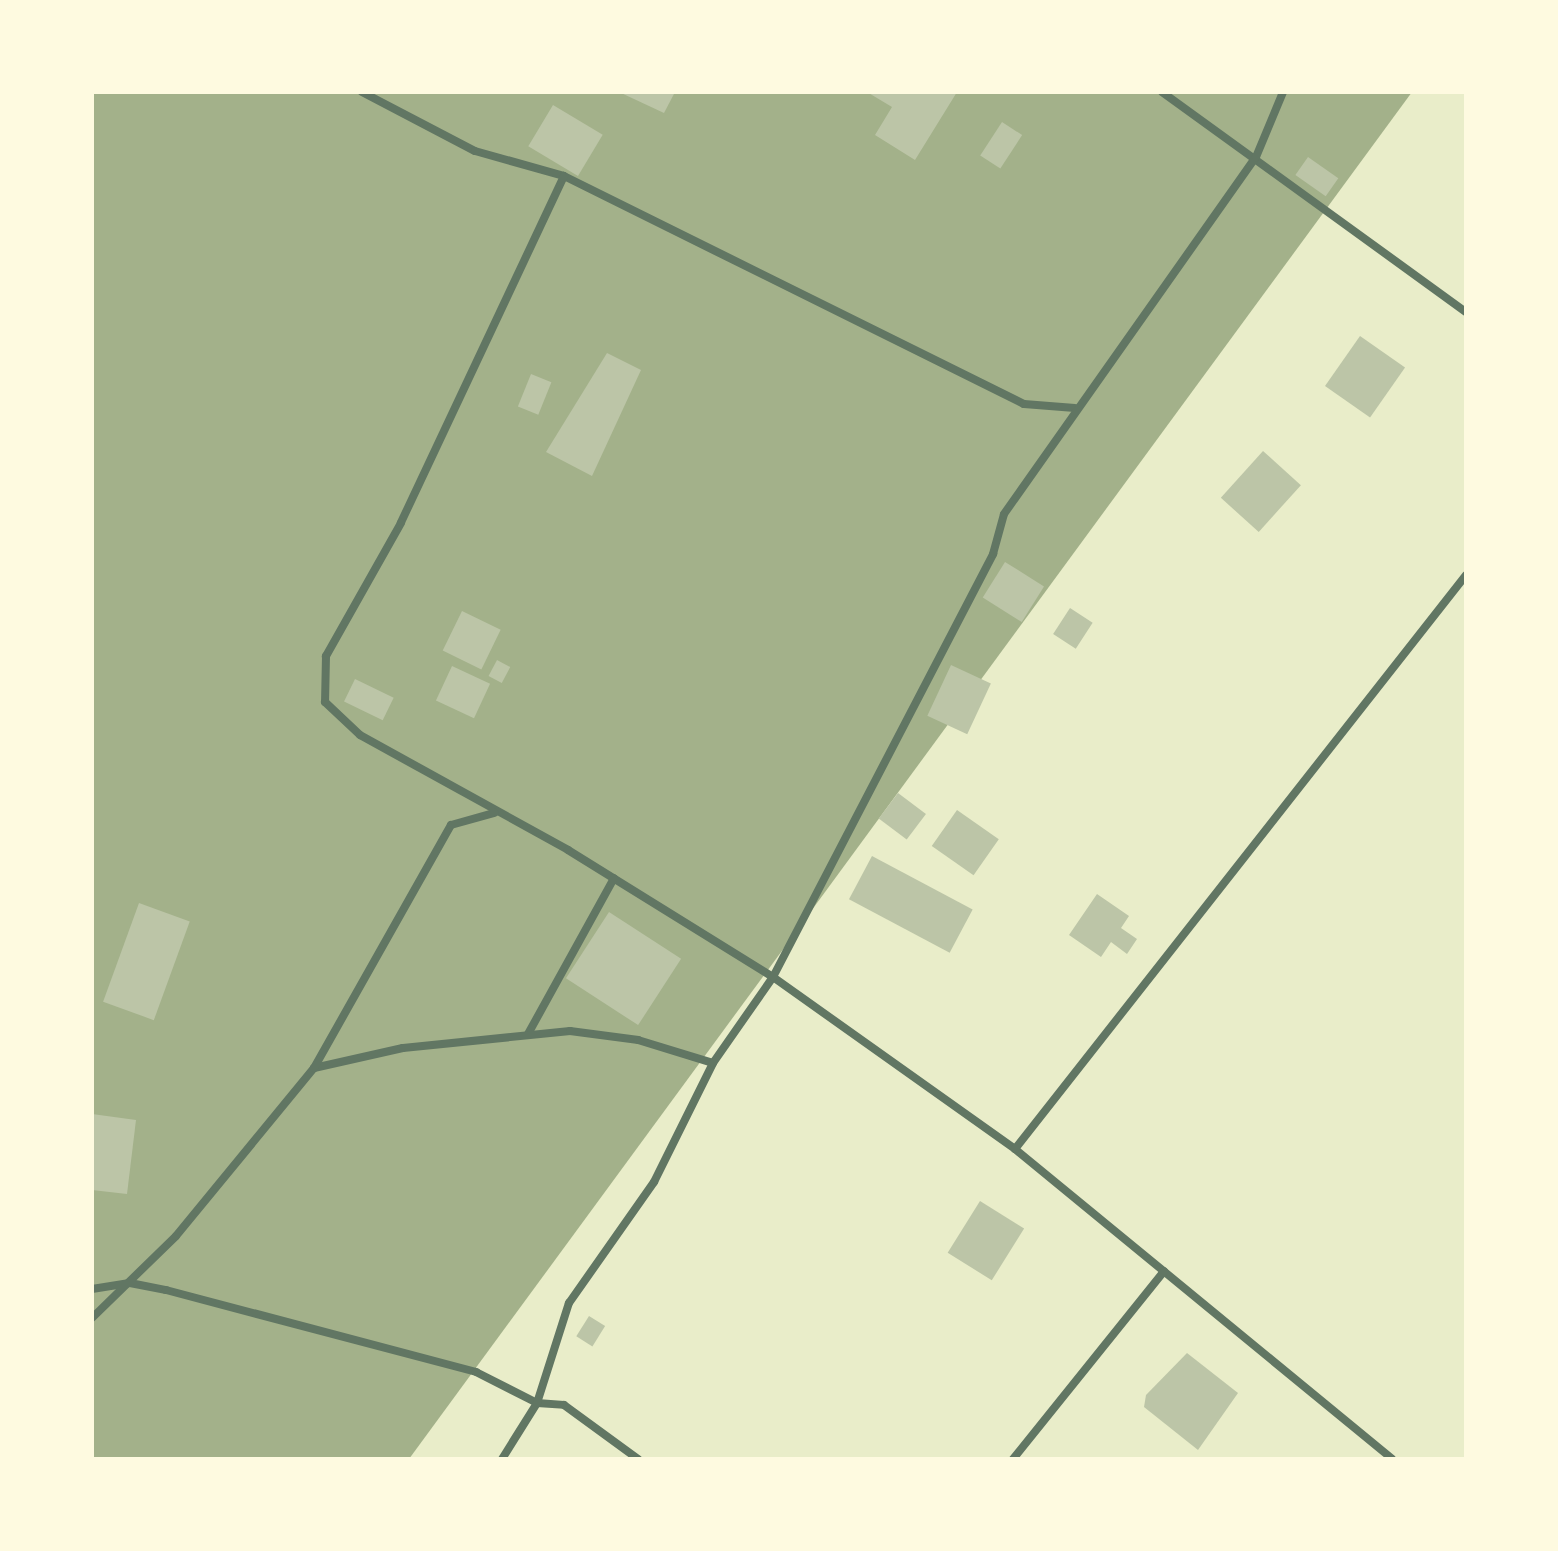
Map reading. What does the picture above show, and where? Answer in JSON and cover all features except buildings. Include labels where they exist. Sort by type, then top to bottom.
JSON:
[{"type":"street","points":[[362,92],[475,151],[564,176],[1024,404],[1075,408]]},
{"type":"street","points":[[1162,92],[1256,157],[1466,312]]},
{"type":"street","points":[[502,1459],[537,1403],[569,1303],[654,1182],[713,1063],[773,977],[958,624],[1004,514],[1075,408],[1256,157],[1283,92]]},
{"type":"street","points":[[564,176],[401,523],[326,656],[325,702],[343,719],[495,813],[614,878],[773,977],[1015,1149],[1392,1459]]},
{"type":"street","points":[[1015,1149],[1466,575]]},
{"type":"street","points":[[92,1318],[130,1283],[314,1068],[451,825],[495,813]]},
{"type":"street","points":[[528,1034],[614,878]]},
{"type":"street","points":[[314,1068],[528,1034],[570,1031],[638,1040],[713,1063]]},
{"type":"street","points":[[1013,1459],[1164,1271]]},
{"type":"street","points":[[92,1289],[130,1283],[365,1338],[476,1372],[537,1403],[564,1405],[638,1459]]},
{"type":"shaded area","points":[[92,92],[1412,92],[409,1459],[92,1459]]}]
